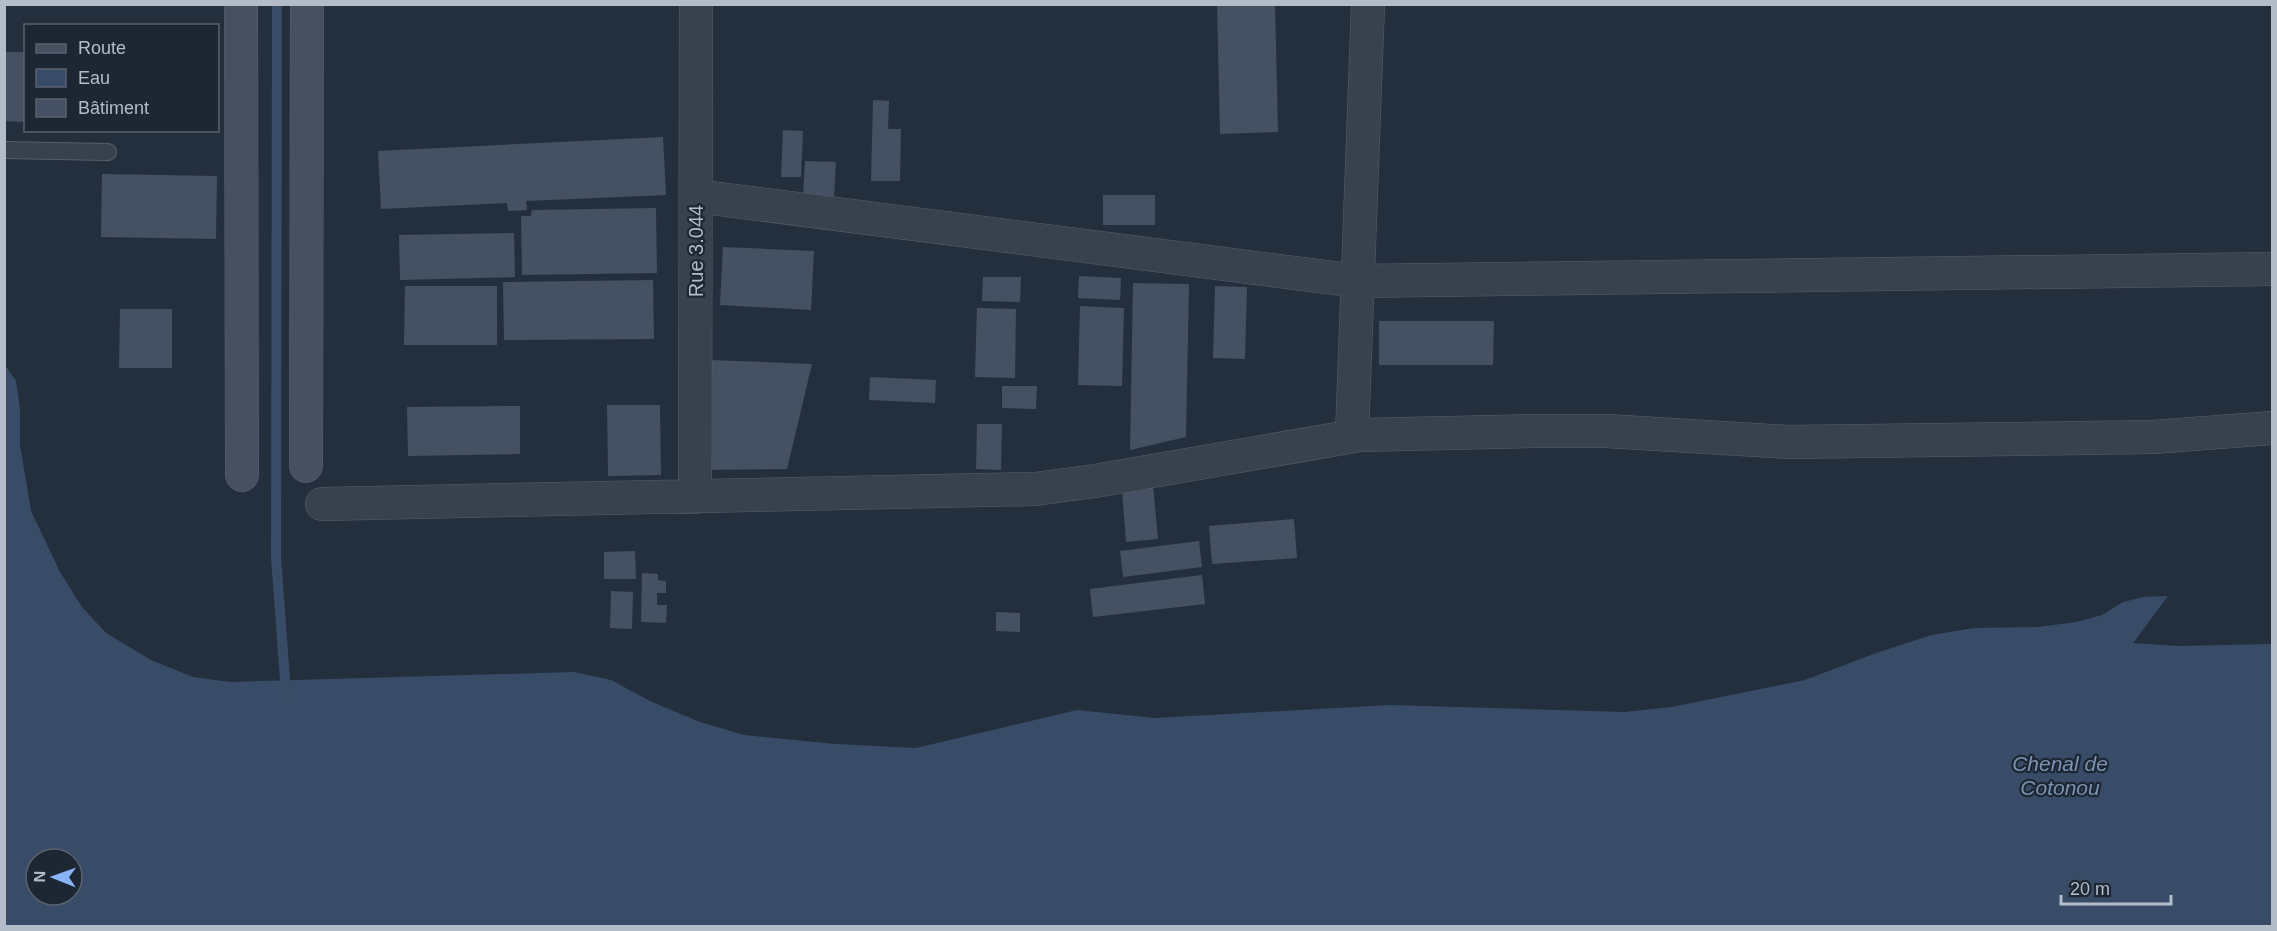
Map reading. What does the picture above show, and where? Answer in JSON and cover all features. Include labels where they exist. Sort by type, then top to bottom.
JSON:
[{"type":"street","points":[[241,4],[242,475]]},
{"type":"street","points":[[306,466],[307,4]]},
{"type":"street","name":"Rue 3.044","points":[[695,497],[696,4]]},
{"type":"street","points":[[1352,435],[1368,4]]},
{"type":"street","points":[[696,196],[1357,281],[2272,269]]},
{"type":"street","points":[[322,504],[1035,489],[1095,481],[1352,435],[1607,431],[1788,442],[2153,437],[2272,428]]},
{"type":"lane","points":[[4,150],[108,152]]},
{"type":"water","name":"Chenal de Cotonou","points":[[5,365],[16,381],[20,410],[20,445],[31,511],[60,572],[82,607],[106,633],[151,660],[193,677],[230,682],[574,672],[611,680],[652,702],[700,722],[744,735],[835,744],[916,748],[1077,710],[1155,718],[1390,705],[1624,712],[1672,707],[1805,680],[1932,635],[1974,628],[2038,627],[2076,622],[2102,615],[2123,602],[2144,597],[2168,596],[2133,643],[2177,646],[2272,644],[2272,926],[5,926]]},
{"type":"building","points":[[1217,4],[1275,4],[1278,132],[1220,134]]},
{"type":"building","points":[[4,52],[24,52],[24,122],[4,121]]},
{"type":"building","points":[[873,100],[889,101],[888,129],[901,129],[900,181],[871,181]]},
{"type":"building","points":[[783,130],[803,131],[801,177],[781,177]]},
{"type":"building","points":[[663,137],[666,195],[526,201],[527,210],[508,211],[507,203],[381,209],[378,151]]},
{"type":"building","points":[[805,161],[836,162],[834,197],[803,196]]},
{"type":"building","points":[[102,174],[217,176],[216,239],[101,237]]},
{"type":"building","points":[[1103,195],[1155,195],[1155,225],[1103,225]]},
{"type":"building","points":[[656,208],[657,273],[522,275],[521,216],[531,216],[532,210]]},
{"type":"building","points":[[514,233],[515,277],[400,280],[399,235]]},
{"type":"building","points":[[723,247],[814,251],[811,310],[720,305]]},
{"type":"building","points":[[1079,276],[1121,278],[1120,300],[1078,298]]},
{"type":"building","points":[[983,277],[1021,277],[1020,302],[982,301]]},
{"type":"building","points":[[653,280],[654,339],[504,340],[503,282]]},
{"type":"building","points":[[1133,283],[1189,284],[1186,437],[1130,450]]},
{"type":"building","points":[[405,286],[497,286],[497,345],[404,345]]},
{"type":"building","points":[[1215,286],[1247,287],[1245,359],[1213,358]]},
{"type":"building","points":[[1080,306],[1124,308],[1122,386],[1078,385]]},
{"type":"building","points":[[977,308],[1016,309],[1015,378],[975,377]]},
{"type":"building","points":[[120,309],[172,309],[172,368],[119,368]]},
{"type":"building","points":[[1379,321],[1494,321],[1493,365],[1379,365]]},
{"type":"building","points":[[710,360],[812,364],[787,469],[705,470]]},
{"type":"building","points":[[870,377],[936,380],[935,403],[869,400]]},
{"type":"building","points":[[1002,386],[1037,386],[1036,409],[1002,408]]},
{"type":"building","points":[[607,405],[660,405],[661,475],[608,476]]},
{"type":"building","points":[[520,406],[520,454],[408,456],[407,407]]},
{"type":"building","points":[[977,424],[1002,424],[1001,470],[976,469]]},
{"type":"building","points":[[1152,474],[1158,539],[1126,542],[1121,477]]},
{"type":"building","points":[[1294,519],[1297,558],[1212,564],[1209,526]]},
{"type":"building","points":[[1199,541],[1202,567],[1123,577],[1120,551]]},
{"type":"building","points":[[635,551],[636,579],[604,579],[604,552]]},
{"type":"building","points":[[642,573],[658,574],[658,580],[666,581],[666,593],[657,593],[657,605],[667,605],[666,623],[641,622]]},
{"type":"building","points":[[1202,575],[1205,604],[1093,617],[1090,589]]},
{"type":"building","points":[[611,591],[633,592],[632,629],[610,628]]},
{"type":"building","points":[[996,612],[1020,613],[1020,632],[996,631]]},
{"type":"waterway","points":[[277,4],[276,557],[286,694]]}]
